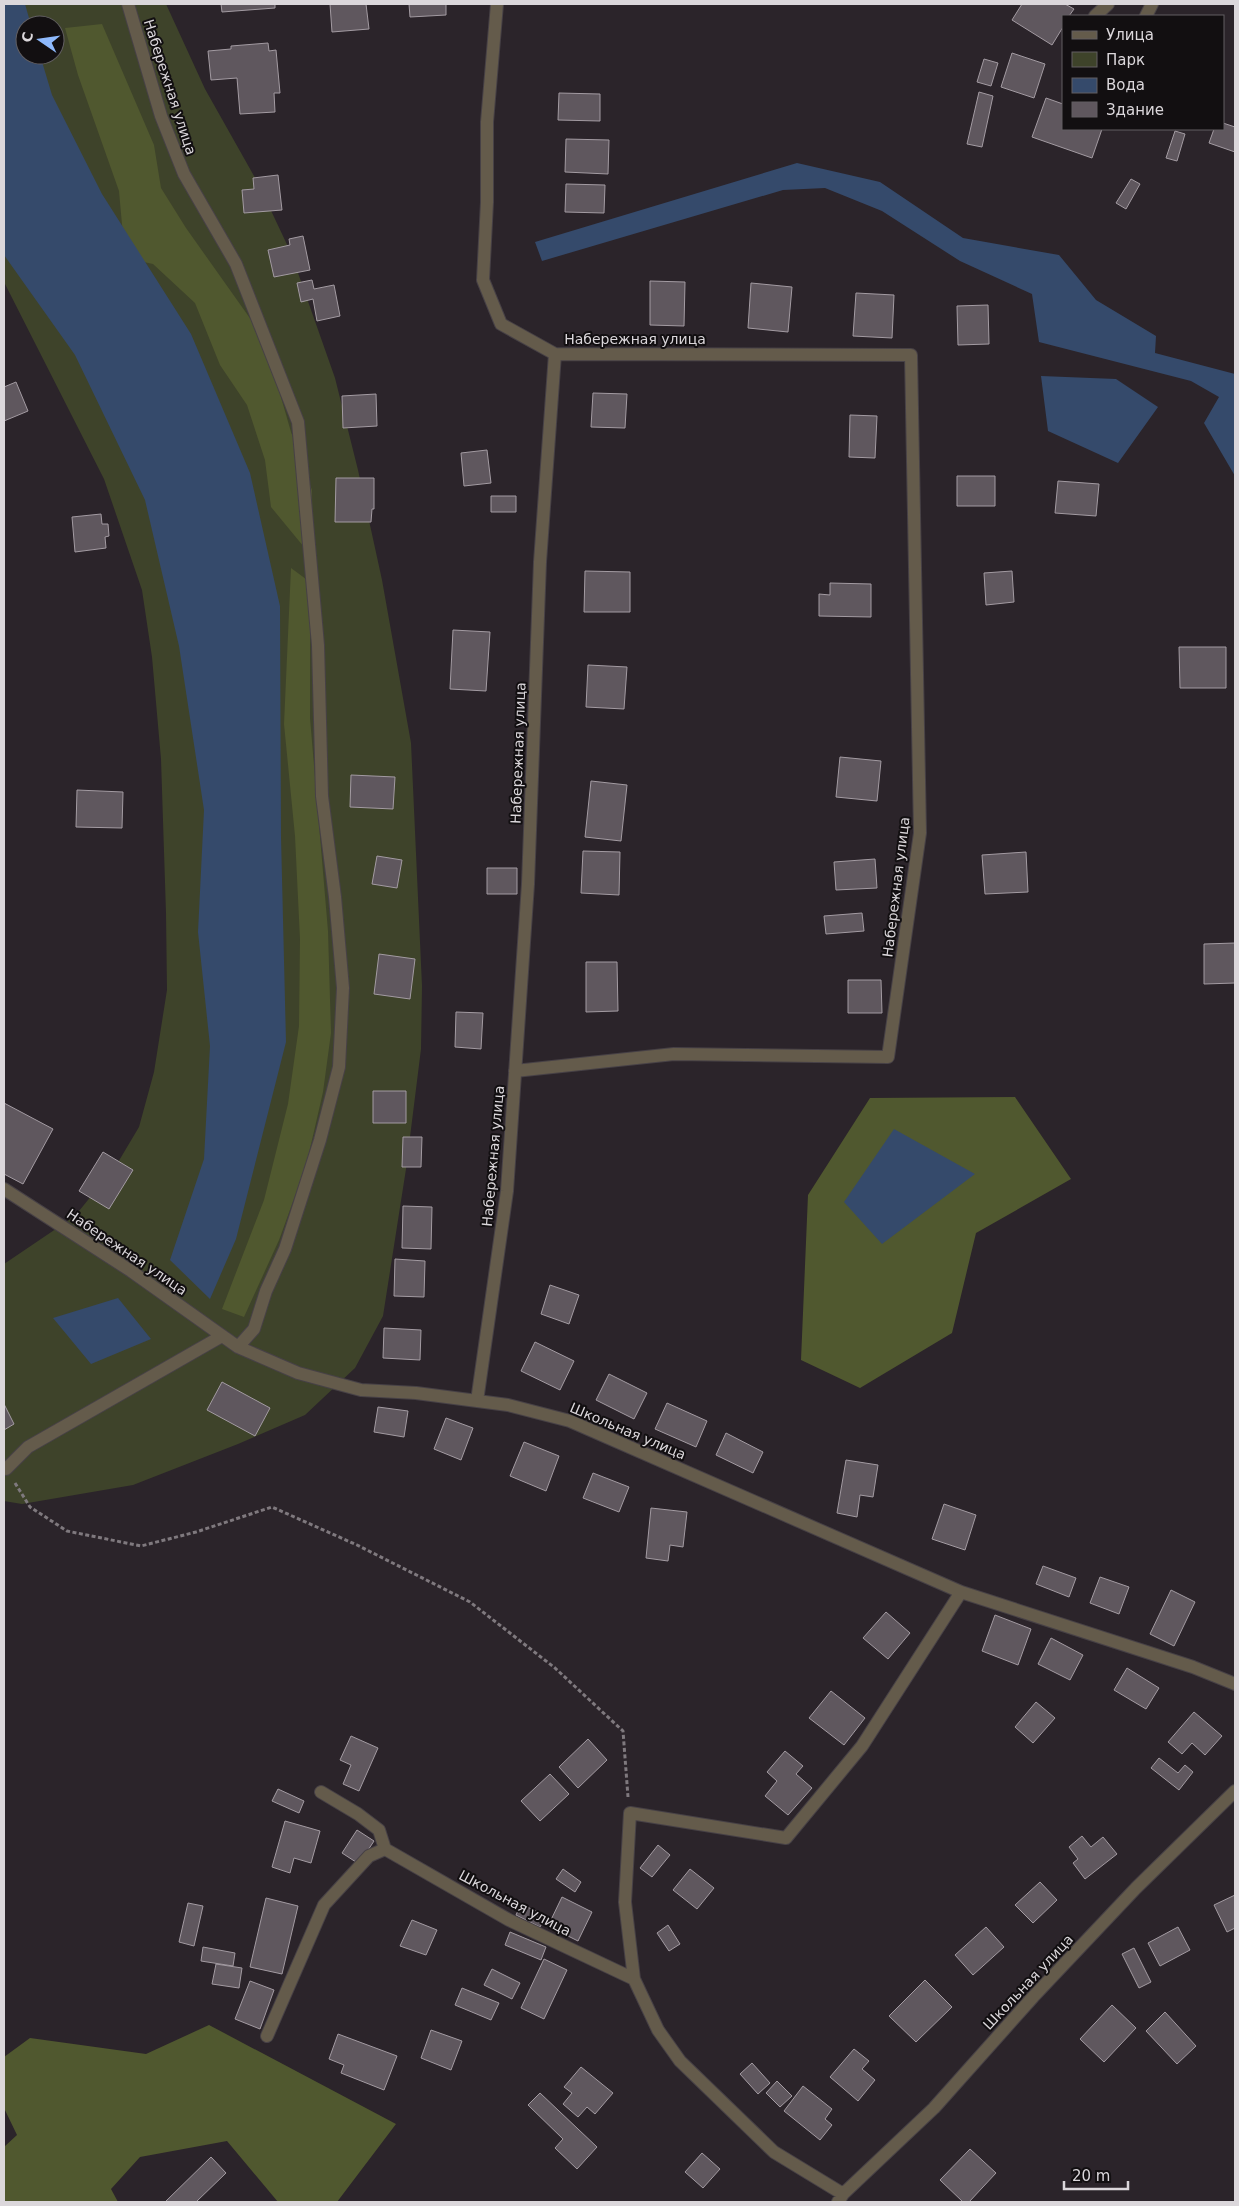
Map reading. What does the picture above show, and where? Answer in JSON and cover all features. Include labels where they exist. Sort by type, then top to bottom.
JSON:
[{"type":"street","name":"Набережная улица","points":[[4,1189],[131,1271],[238,1347],[254,1329],[266,1291],[285,1249],[320,1140],[339,1067],[343,988],[335,896],[322,796],[318,645],[298,422],[236,264],[184,174],[161,116],[128,4]]},
{"type":"street","points":[[497,4],[487,122],[487,202],[483,280],[501,324],[555,354]]},
{"type":"street","points":[[1096,15],[1108,4]]},
{"type":"street","name":"Набережная улица","points":[[477,1401],[506,1191],[515,1071],[528,884],[540,562],[555,354],[911,355],[920,833],[888,1057],[674,1054],[515,1071]]},
{"type":"street","points":[[6,1469],[28,1447],[222,1336]]},
{"type":"street","name":"Школьная улица","points":[[238,1347],[298,1373],[361,1390],[416,1393],[508,1405],[570,1421],[961,1592],[1193,1667],[1235,1684]]},
{"type":"street","points":[[630,1813],[786,1838],[862,1746],[961,1592]]},
{"type":"street","name":"Школьная улица","points":[[630,1813],[624,1902],[634,1979],[658,2030],[680,2061],[774,2152],[841,2198],[934,2108],[1136,1888],[1235,1791]]},
{"type":"street","points":[[267,2036],[324,1905],[370,1856],[384,1849],[379,1830],[358,1814],[321,1792]]},
{"type":"street","name":"Школьная улица","points":[[384,1849],[510,1920],[634,1979]]},
{"type":"path","points":[[6,1469],[30,1507],[66,1531],[140,1546],[196,1532],[272,1507],[357,1545],[470,1602],[555,1668],[623,1731],[630,1813]]},
{"type":"green space","points":[[4,4],[166,4],[205,89],[258,183],[291,253],[335,378],[358,470],[382,580],[411,743],[422,986],[421,1049],[406,1169],[383,1316],[355,1368],[305,1415],[238,1444],[133,1485],[22,1504],[4,1501],[4,1264],[75,1216],[117,1164],[139,1127],[154,1072],[167,990],[161,759],[152,657],[142,590],[104,479],[4,282]]},
{"type":"green space","points":[[102,24],[154,145],[161,188],[186,228],[264,338],[291,432],[312,490],[313,558],[271,507],[265,460],[247,405],[220,365],[195,303],[153,264],[125,258],[119,191],[78,75],[65,28]]},
{"type":"green space","points":[[291,568],[310,582],[310,718],[328,931],[331,1033],[323,1092],[306,1166],[279,1240],[244,1317],[222,1309],[264,1200],[288,1104],[299,1026],[300,939],[295,836],[284,724]]},
{"type":"green space","points":[[1015,1097],[1071,1179],[976,1233],[952,1333],[860,1388],[801,1360],[808,1195],[870,1098]]},
{"type":"green space","points":[[209,2025],[396,2124],[337,2202],[278,2202],[227,2141],[140,2157],[111,2189],[118,2202],[4,2202],[4,2147],[17,2135],[4,2108],[4,2057],[30,2038],[146,2054]]},
{"type":"water","points":[[4,4],[25,4],[28,15],[15,15],[15,65],[43,65],[52,95],[102,194],[191,334],[250,473],[280,606],[281,837],[286,1042],[236,1239],[210,1299],[170,1260],[204,1159],[210,1046],[198,932],[204,810],[179,646],[145,500],[75,355],[4,255]]},
{"type":"water","points":[[797,163],[880,182],[963,238],[1059,255],[1096,300],[1156,336],[1155,353],[1235,374],[1235,476],[1204,423],[1219,397],[1191,381],[1039,342],[1032,294],[960,261],[882,211],[825,188],[783,190],[542,261],[535,242]]},
{"type":"water","points":[[1041,376],[1116,379],[1158,407],[1118,463],[1048,431]]},
{"type":"water","points":[[894,1129],[975,1174],[882,1244],[844,1202]]},
{"type":"water","points":[[118,1298],[151,1339],[91,1364],[53,1318]]},
{"type":"building","points":[[221,4],[275,4],[275,8],[222,12]]},
{"type":"building","points":[[330,4],[366,4],[369,29],[332,32]]},
{"type":"building","points":[[409,4],[446,4],[446,15],[410,17]]},
{"type":"building","points":[[1022,4],[1065,4],[1074,9],[1070,15],[1062,15],[1062,29],[1052,45],[1012,20]]},
{"type":"building","points":[[268,43],[269,51],[276,50],[280,93],[274,93],[275,112],[240,114],[237,78],[211,80],[208,51],[231,49],[231,46]]},
{"type":"building","points":[[1012,53],[1045,64],[1034,98],[1001,87]]},
{"type":"building","points":[[984,59],[998,63],[991,86],[977,82]]},
{"type":"building","points":[[979,92],[993,96],[982,147],[967,144]]},
{"type":"building","points":[[559,93],[600,94],[600,121],[558,120]]},
{"type":"building","points":[[1046,98],[1062,104],[1062,130],[1102,130],[1092,158],[1032,137]]},
{"type":"building","points":[[1224,123],[1235,127],[1235,152],[1209,143],[1214,130],[1224,130]]},
{"type":"building","points":[[1175,131],[1185,134],[1177,161],[1166,158]]},
{"type":"building","points":[[566,139],[609,140],[608,174],[565,172]]},
{"type":"building","points":[[278,175],[282,210],[244,213],[242,190],[254,189],[253,178]]},
{"type":"building","points":[[1131,179],[1140,184],[1126,209],[1116,203]]},
{"type":"building","points":[[566,184],[605,185],[604,213],[565,212]]},
{"type":"building","points":[[303,236],[310,270],[274,277],[268,250],[290,245],[289,239]]},
{"type":"building","points":[[312,280],[314,289],[334,285],[340,316],[317,321],[313,299],[301,302],[297,283]]},
{"type":"building","points":[[650,281],[685,282],[684,326],[650,325]]},
{"type":"building","points":[[751,283],[792,287],[788,332],[748,328]]},
{"type":"building","points":[[856,293],[894,295],[892,338],[853,336]]},
{"type":"building","points":[[988,305],[989,344],[958,345],[957,306]]},
{"type":"building","points":[[16,382],[28,411],[4,421],[4,387]]},
{"type":"building","points":[[593,393],[627,394],[625,428],[591,427]]},
{"type":"building","points":[[376,394],[377,426],[343,428],[342,396]]},
{"type":"building","points":[[850,415],[877,416],[875,458],[849,457]]},
{"type":"building","points":[[487,450],[491,483],[464,486],[461,453]]},
{"type":"building","points":[[957,476],[995,476],[995,506],[957,506]]},
{"type":"building","points":[[336,478],[374,478],[374,509],[372,509],[371,522],[335,522]]},
{"type":"building","points":[[1058,481],[1099,484],[1096,516],[1055,513]]},
{"type":"building","points":[[491,496],[516,496],[516,512],[491,512]]},
{"type":"building","points":[[101,514],[102,524],[108,524],[109,536],[105,537],[106,548],[75,552],[72,517]]},
{"type":"building","points":[[585,571],[630,572],[630,612],[584,612]]},
{"type":"building","points":[[1012,571],[1014,602],[986,605],[984,573]]},
{"type":"building","points":[[830,583],[871,584],[871,617],[819,616],[819,594],[830,595]]},
{"type":"building","points":[[453,630],[490,632],[486,691],[450,689]]},
{"type":"building","points":[[1179,647],[1226,647],[1226,688],[1180,688]]},
{"type":"building","points":[[588,665],[627,667],[624,709],[586,707]]},
{"type":"building","points":[[840,757],[881,761],[877,801],[836,797]]},
{"type":"building","points":[[351,775],[395,777],[393,809],[350,807]]},
{"type":"building","points":[[591,781],[627,785],[621,841],[585,837]]},
{"type":"building","points":[[77,790],[123,792],[122,828],[76,827]]},
{"type":"building","points":[[583,851],[620,852],[619,895],[581,893]]},
{"type":"building","points":[[1026,852],[1028,892],[985,894],[982,855]]},
{"type":"building","points":[[377,856],[402,860],[397,888],[372,884]]},
{"type":"building","points":[[875,859],[877,888],[836,890],[834,862]]},
{"type":"building","points":[[487,868],[517,868],[517,894],[487,894]]},
{"type":"building","points":[[862,913],[864,931],[826,934],[824,916]]},
{"type":"building","points":[[1235,943],[1235,983],[1204,984],[1204,944]]},
{"type":"building","points":[[379,954],[415,959],[410,999],[374,994]]},
{"type":"building","points":[[586,962],[617,962],[618,1011],[586,1012]]},
{"type":"building","points":[[848,980],[881,980],[882,1013],[848,1013]]},
{"type":"building","points":[[456,1012],[483,1013],[481,1049],[455,1047]]},
{"type":"building","points":[[373,1091],[406,1091],[406,1123],[373,1123]]},
{"type":"building","points":[[4,1103],[53,1129],[23,1184],[4,1174]]},
{"type":"building","points":[[403,1137],[422,1137],[421,1167],[402,1167]]},
{"type":"building","points":[[103,1152],[133,1170],[109,1209],[79,1191]]},
{"type":"building","points":[[403,1206],[432,1207],[431,1249],[402,1248]]},
{"type":"building","points":[[395,1259],[425,1261],[424,1297],[394,1296]]},
{"type":"building","points":[[550,1285],[579,1295],[569,1324],[541,1314]]},
{"type":"building","points":[[384,1328],[421,1330],[420,1360],[383,1358]]},
{"type":"building","points":[[535,1342],[574,1361],[560,1390],[521,1371]]},
{"type":"building","points":[[609,1374],[647,1393],[634,1419],[596,1400]]},
{"type":"building","points":[[222,1382],[270,1408],[255,1436],[207,1410]]},
{"type":"building","points":[[667,1403],[707,1421],[696,1447],[655,1429]]},
{"type":"building","points":[[4,1404],[14,1424],[4,1430]]},
{"type":"building","points":[[378,1407],[408,1411],[404,1437],[374,1432]]},
{"type":"building","points":[[446,1418],[473,1428],[461,1460],[434,1449]]},
{"type":"building","points":[[726,1433],[763,1452],[753,1473],[716,1455]]},
{"type":"building","points":[[524,1442],[559,1456],[546,1491],[510,1476]]},
{"type":"building","points":[[846,1460],[878,1465],[873,1497],[860,1495],[857,1517],[837,1513]]},
{"type":"building","points":[[593,1473],[629,1487],[619,1512],[583,1498]]},
{"type":"building","points":[[944,1504],[976,1515],[965,1550],[932,1539]]},
{"type":"building","points":[[651,1508],[687,1512],[683,1547],[670,1545],[668,1561],[646,1558]]},
{"type":"building","points":[[1043,1566],[1076,1578],[1069,1597],[1036,1584]]},
{"type":"building","points":[[1100,1577],[1129,1587],[1119,1614],[1090,1603]]},
{"type":"building","points":[[1171,1590],[1195,1602],[1174,1646],[1150,1634]]},
{"type":"building","points":[[886,1612],[910,1633],[888,1659],[863,1638]]},
{"type":"building","points":[[995,1615],[1031,1629],[1018,1665],[982,1651]]},
{"type":"building","points":[[1051,1638],[1083,1655],[1070,1680],[1038,1664]]},
{"type":"building","points":[[1127,1668],[1159,1688],[1146,1709],[1114,1690]]},
{"type":"building","points":[[831,1691],[865,1718],[844,1745],[809,1718]]},
{"type":"building","points":[[1036,1702],[1055,1718],[1033,1743],[1015,1727]]},
{"type":"building","points":[[1194,1712],[1222,1736],[1205,1755],[1192,1743],[1182,1754],[1168,1742]]},
{"type":"building","points":[[351,1736],[378,1748],[359,1791],[343,1784],[351,1765],[340,1760]]},
{"type":"building","points":[[588,1739],[607,1760],[578,1788],[559,1767]]},
{"type":"building","points":[[785,1751],[803,1766],[796,1774],[812,1788],[788,1815],[765,1796],[777,1781],[767,1772]]},
{"type":"building","points":[[1159,1758],[1178,1773],[1185,1765],[1193,1772],[1179,1790],[1151,1768]]},
{"type":"building","points":[[550,1774],[569,1794],[540,1821],[521,1801]]},
{"type":"building","points":[[278,1789],[304,1801],[299,1813],[272,1801]]},
{"type":"building","points":[[285,1821],[320,1831],[311,1863],[294,1858],[290,1873],[272,1867]]},
{"type":"building","points":[[357,1830],[374,1841],[359,1864],[342,1853]]},
{"type":"building","points":[[1082,1836],[1091,1847],[1103,1837],[1117,1854],[1085,1879],[1073,1863],[1078,1859],[1069,1847]]},
{"type":"building","points":[[658,1845],[670,1855],[652,1877],[640,1868]]},
{"type":"building","points":[[563,1869],[581,1882],[575,1892],[556,1879]]},
{"type":"building","points":[[690,1869],[714,1888],[697,1909],[673,1890]]},
{"type":"building","points":[[1040,1882],[1057,1900],[1033,1923],[1015,1905]]},
{"type":"building","points":[[1235,1895],[1235,1928],[1227,1932],[1214,1905]]},
{"type":"building","points":[[562,1897],[592,1912],[578,1941],[548,1926]]},
{"type":"building","points":[[266,1898],[298,1906],[282,1974],[250,1967]]},
{"type":"building","points":[[188,1903],[203,1906],[194,1946],[179,1942]]},
{"type":"building","points":[[521,1904],[546,1916],[540,1927],[516,1915]]},
{"type":"building","points":[[412,1920],[437,1930],[426,1955],[400,1946]]},
{"type":"building","points":[[668,1925],[680,1944],[669,1951],[657,1933]]},
{"type":"building","points":[[986,1927],[1004,1947],[973,1975],[955,1955]]},
{"type":"building","points":[[1178,1927],[1190,1950],[1160,1966],[1148,1943]]},
{"type":"building","points":[[510,1932],[546,1947],[541,1960],[505,1945]]},
{"type":"building","points":[[203,1947],[235,1953],[233,1966],[201,1961]]},
{"type":"building","points":[[1134,1948],[1151,1982],[1139,1988],[1122,1954]]},
{"type":"building","points":[[544,1959],[567,1970],[544,2019],[521,2008]]},
{"type":"building","points":[[216,1964],[242,1968],[239,1988],[212,1984]]},
{"type":"building","points":[[492,1969],[520,1983],[512,1999],[484,1985]]},
{"type":"building","points":[[925,1980],[952,2007],[916,2042],[889,2016]]},
{"type":"building","points":[[250,1981],[274,1990],[260,2029],[235,2019]]},
{"type":"building","points":[[462,1988],[499,2003],[491,2020],[455,2005]]},
{"type":"building","points":[[1112,2005],[1136,2028],[1104,2062],[1080,2039]]},
{"type":"building","points":[[1165,2012],[1196,2046],[1177,2064],[1146,2031]]},
{"type":"building","points":[[431,2030],[462,2041],[451,2070],[421,2058]]},
{"type":"building","points":[[338,2034],[397,2056],[384,2090],[341,2073],[344,2065],[329,2059]]},
{"type":"building","points":[[854,2049],[869,2061],[862,2069],[875,2080],[858,2101],[830,2077]]},
{"type":"building","points":[[752,2063],[770,2083],[758,2094],[740,2074]]},
{"type":"building","points":[[581,2067],[613,2093],[595,2114],[587,2107],[578,2117],[563,2104],[572,2093],[564,2087]]},
{"type":"building","points":[[777,2081],[792,2096],[780,2107],[766,2093]]},
{"type":"building","points":[[803,2086],[832,2109],[825,2119],[832,2125],[820,2140],[784,2111]]},
{"type":"building","points":[[540,2093],[597,2147],[577,2169],[555,2148],[563,2139],[528,2105]]},
{"type":"building","points":[[970,2149],[996,2173],[969,2202],[963,2202],[940,2180]]},
{"type":"building","points":[[702,2153],[720,2169],[703,2188],[685,2172]]},
{"type":"building","points":[[211,2157],[226,2173],[196,2202],[165,2202]]}]
